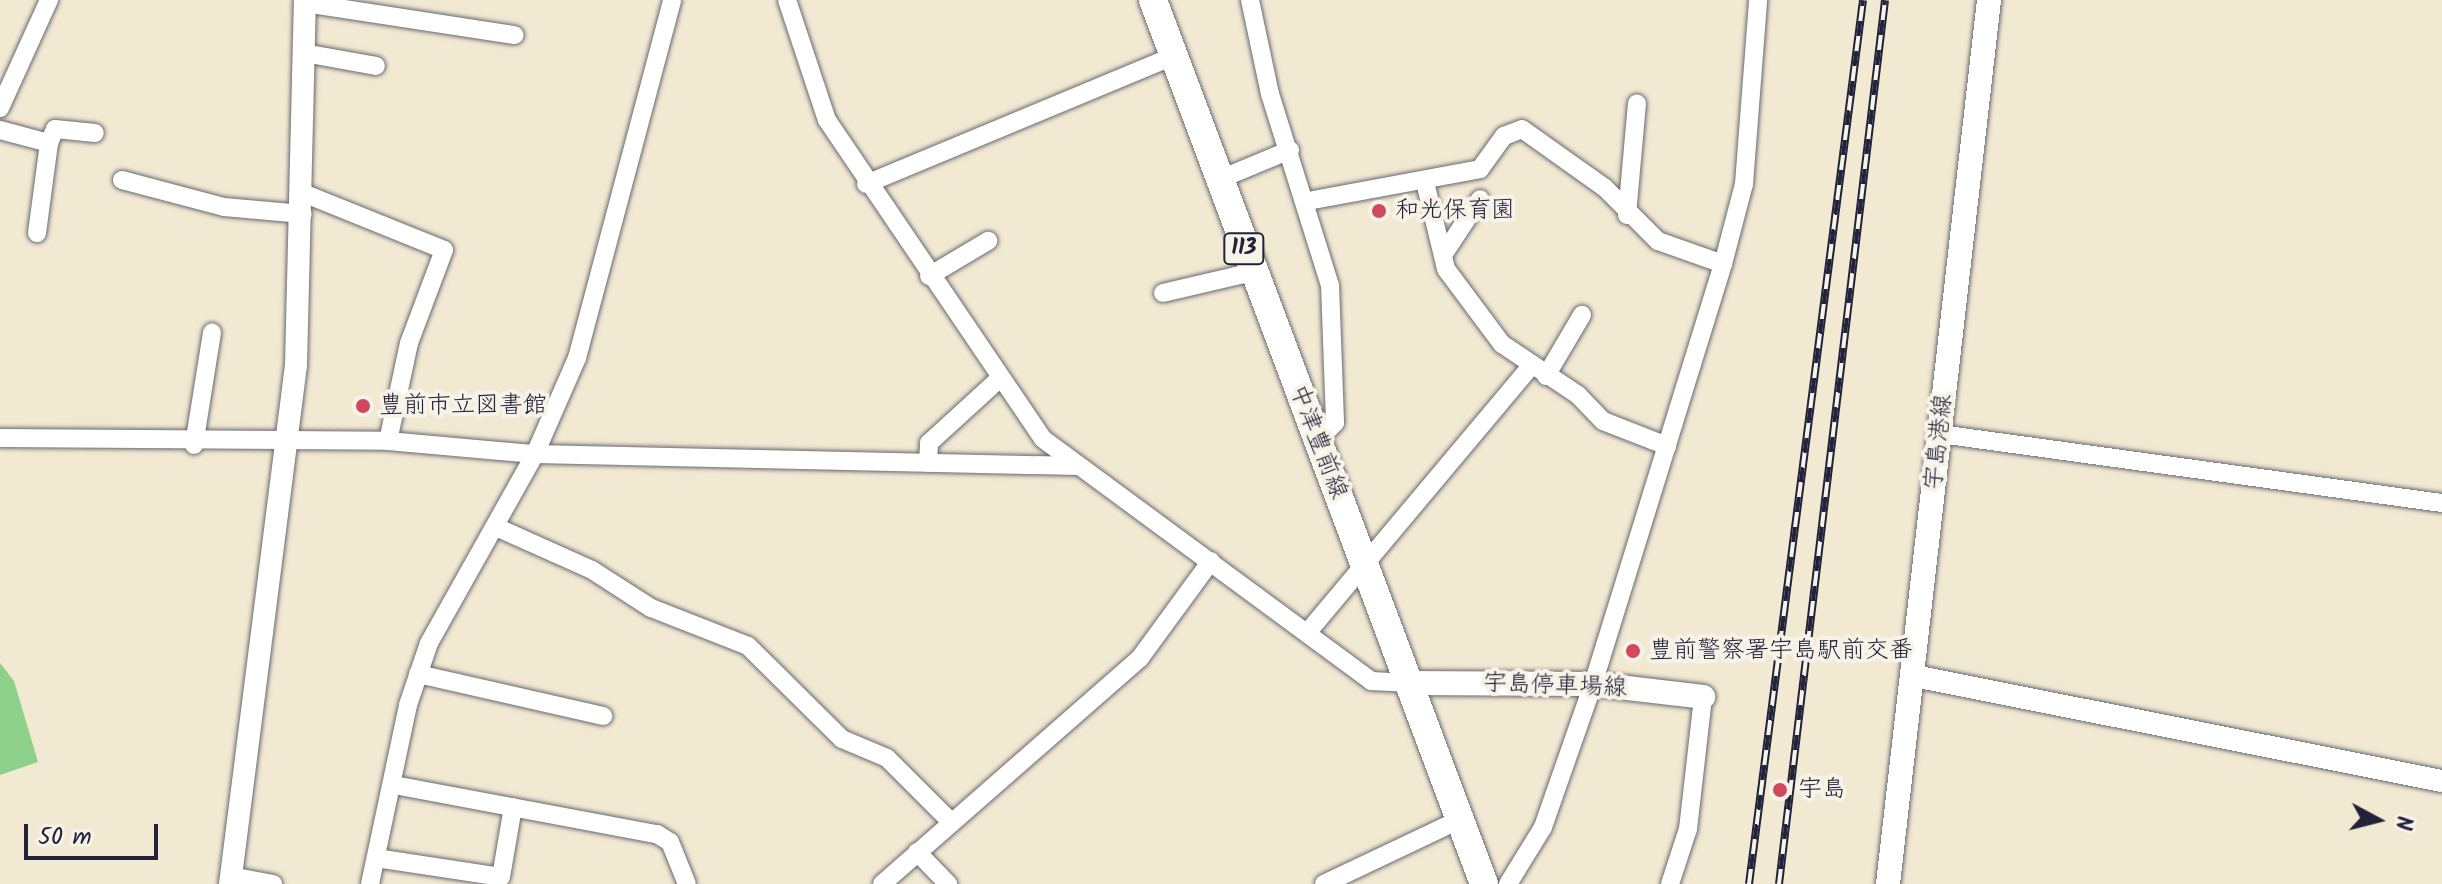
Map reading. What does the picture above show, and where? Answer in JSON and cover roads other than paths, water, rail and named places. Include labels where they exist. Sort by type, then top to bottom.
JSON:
[{"type":"main road","name":"中津豊前線","points":[[1153,0],[1171,57],[1484,884]]},
{"type":"main road","name":"宇島港線","points":[[1888,884],[1989,0]]},
{"type":"main road","name":"宇島停車場線","points":[[1406,683],[1593,684],[1703,697]]},
{"type":"street","points":[[0,108],[49,0]]},
{"type":"street","points":[[370,884],[418,674],[535,454],[577,358],[672,0]]},
{"type":"street","points":[[787,0],[827,120],[866,184],[1043,439],[1371,681],[1406,683]]},
{"type":"street","points":[[1250,0],[1290,150],[1327,267],[1335,339],[1335,423],[1317,441]]},
{"type":"street","points":[[1508,884],[1543,827],[1593,684],[1723,264],[1744,184],[1758,0]]},
{"type":"street","points":[[273,884],[231,880],[288,444],[303,204],[305,1],[515,35]]},
{"type":"street","points":[[304,53],[376,66]]},
{"type":"street","points":[[866,184],[1171,57]]},
{"type":"street","points":[[1627,215],[1637,103]]},
{"type":"street","points":[[37,233],[49,143],[55,129],[95,133]]},
{"type":"street","points":[[1308,201],[1425,182],[1480,169],[1504,136],[1522,129],[1605,188],[1627,215],[1658,241],[1723,264]]},
{"type":"street","points":[[0,130],[49,143]]},
{"type":"street","points":[[1218,180],[1290,150]]},
{"type":"street","points":[[122,180],[224,207],[303,204],[444,250],[409,343],[388,441]]},
{"type":"street","points":[[1425,182],[1443,255],[1502,344],[1603,421],[1667,446]]},
{"type":"street","points":[[1443,255],[1480,199]]},
{"type":"street","points":[[929,276],[988,241]]},
{"type":"street","points":[[1163,293],[1253,272]]},
{"type":"street","points":[[1307,633],[1538,372],[1582,315]]},
{"type":"street","points":[[194,445],[212,332]]},
{"type":"street","points":[[928,463],[929,443],[999,379]]},
{"type":"street","points":[[1940,434],[2442,503]]},
{"type":"street","points":[[0,438],[194,445],[388,441],[535,454],[1078,466]]},
{"type":"street","points":[[496,527],[592,570],[651,608],[748,646],[842,739],[887,758],[950,821]]},
{"type":"street","points":[[882,884],[950,821],[1140,658],[1211,561]]},
{"type":"street","points":[[418,674],[603,716]]},
{"type":"street","points":[[1914,676],[2442,781]]},
{"type":"street","points":[[1670,884],[1688,829],[1703,697]]},
{"type":"street","points":[[394,785],[657,834],[670,842],[687,884]]},
{"type":"street","points":[[376,858],[501,877],[513,807]]},
{"type":"street","points":[[1324,884],[1459,820]]},
{"type":"street","points":[[917,852],[948,884]]},
{"type":"railway","points":[[1749,884],[1863,0]]},
{"type":"railway","points":[[1779,884],[1885,0]]},
{"type":"place","name":"和光保育園","points":[[1379,211]]},
{"type":"place","name":"豊前市立図書館","points":[[363,406]]},
{"type":"place","name":"豊前警察署宇島駅前交番","points":[[1633,651]]},
{"type":"place","name":"宇島","points":[[1780,790]]}]
